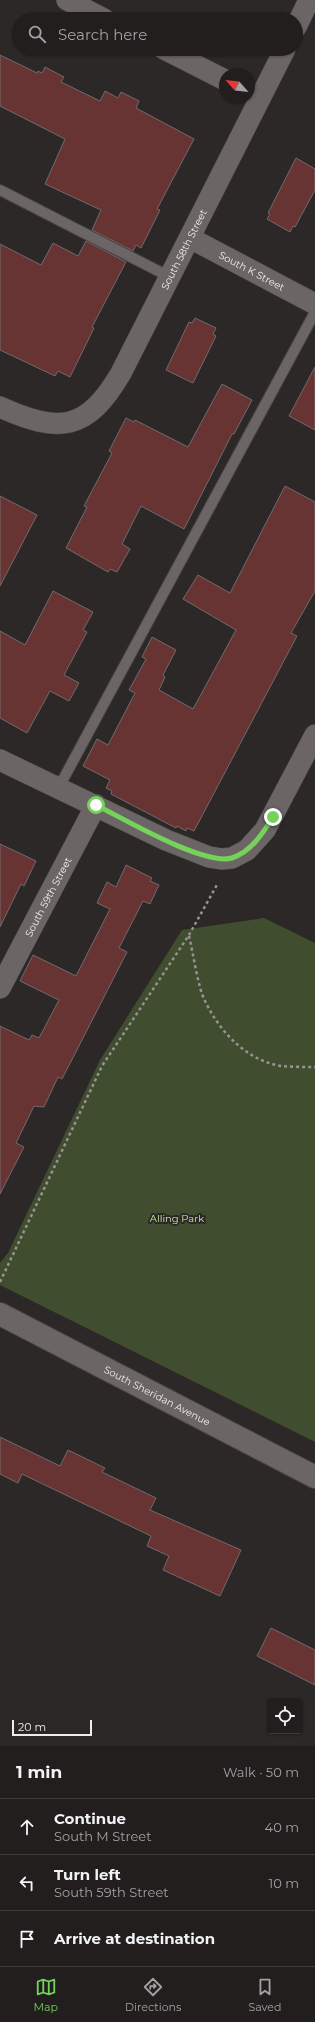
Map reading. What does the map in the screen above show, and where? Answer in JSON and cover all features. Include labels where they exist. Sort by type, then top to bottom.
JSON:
[{"type":"street","points":[[67,0],[90,12]]},
{"type":"street","points":[[303,14],[310,0]]},
{"type":"street","points":[[178,56],[219,77]]},
{"type":"street","name":"South 58th Street","points":[[255,95],[280,56]]},
{"type":"street","name":"South 58th Street","points":[[0,407],[29,418],[58,424],[84,418],[94,410],[111,390],[190,238],[251,104]]},
{"type":"street","name":"South K Street","points":[[190,238],[315,304]]},
{"type":"street","points":[[0,760],[190,850],[209,857],[232,858],[247,850],[265,830],[315,735]]},
{"type":"street","name":"South 59th Street","points":[[0,988],[96,805]]},
{"type":"street","name":"South Sheridan Avenue","points":[[0,1314],[315,1477]]},
{"type":"lane","points":[[0,190],[170,277]]},
{"type":"lane","points":[[59,787],[315,312]]},
{"type":"path","points":[[0,1282],[102,1066],[189,935],[232,858]]},
{"type":"path","points":[[189,935],[204,1000],[229,1038],[251,1055],[269,1062],[281,1066],[315,1067]]},
{"type":"green space","name":"Alling Park","points":[[264,918],[315,943],[315,1442],[0,1285],[0,1263],[8,1253],[100,1060],[182,930]]},
{"type":"building","points":[[0,55],[37,73],[38,71],[42,73],[45,67],[64,77],[61,82],[100,101],[105,91],[118,98],[121,92],[139,101],[136,108],[194,139],[157,209],[160,210],[141,248],[136,245],[133,251],[92,230],[101,210],[45,184],[65,139],[0,106]]},
{"type":"building","points":[[296,158],[315,169],[315,190],[295,227],[293,226],[290,232],[267,219],[270,214],[268,213]]},
{"type":"building","points":[[86,241],[126,262],[92,327],[94,328],[70,377],[58,371],[55,376],[0,350],[0,244],[41,265],[53,243],[78,256]]},
{"type":"building","points":[[195,318],[216,328],[213,334],[216,336],[193,383],[166,370],[189,322],[192,323]]},
{"type":"building","points":[[315,367],[315,430],[289,416]]},
{"type":"building","points":[[222,384],[252,400],[234,434],[232,434],[184,529],[141,506],[122,544],[130,549],[117,572],[110,569],[108,572],[66,548],[87,507],[84,506],[112,453],[109,451],[126,418],[134,422],[135,420],[188,447]]},
{"type":"building","points":[[285,486],[315,502],[315,591],[291,633],[297,636],[194,831],[187,828],[186,831],[177,826],[176,828],[111,794],[112,791],[106,788],[110,780],[83,766],[97,739],[108,745],[135,693],[129,690],[146,659],[142,657],[152,637],[176,650],[163,675],[165,677],[159,690],[193,709],[236,630],[183,599],[198,575],[230,593]]},
{"type":"building","points":[[0,496],[37,515],[0,586]]},
{"type":"building","points":[[53,591],[93,612],[83,630],[87,632],[64,675],[79,683],[69,701],[50,691],[27,733],[0,718],[0,631],[25,645]]},
{"type":"building","points":[[0,844],[36,861],[24,886],[21,884],[0,927]]},
{"type":"building","points":[[126,865],[152,878],[150,881],[159,885],[150,904],[143,901],[119,948],[127,952],[62,1079],[58,1077],[44,1107],[34,1106],[16,1143],[24,1147],[0,1194],[0,1026],[29,1040],[32,1035],[39,1038],[59,1000],[20,981],[33,955],[76,976],[110,909],[97,903],[107,882],[116,887]]},
{"type":"building","points":[[0,1437],[60,1466],[68,1450],[105,1468],[102,1472],[156,1498],[150,1510],[241,1550],[220,1596],[163,1570],[169,1556],[147,1546],[151,1536],[22,1474],[18,1483],[0,1474]]},
{"type":"building","points":[[271,1628],[315,1650],[315,1685],[257,1656]]},
{"type":"route","points":[[96,805],[166,840],[209,857],[222,859],[232,858],[247,850],[265,830],[273,817]]}]
